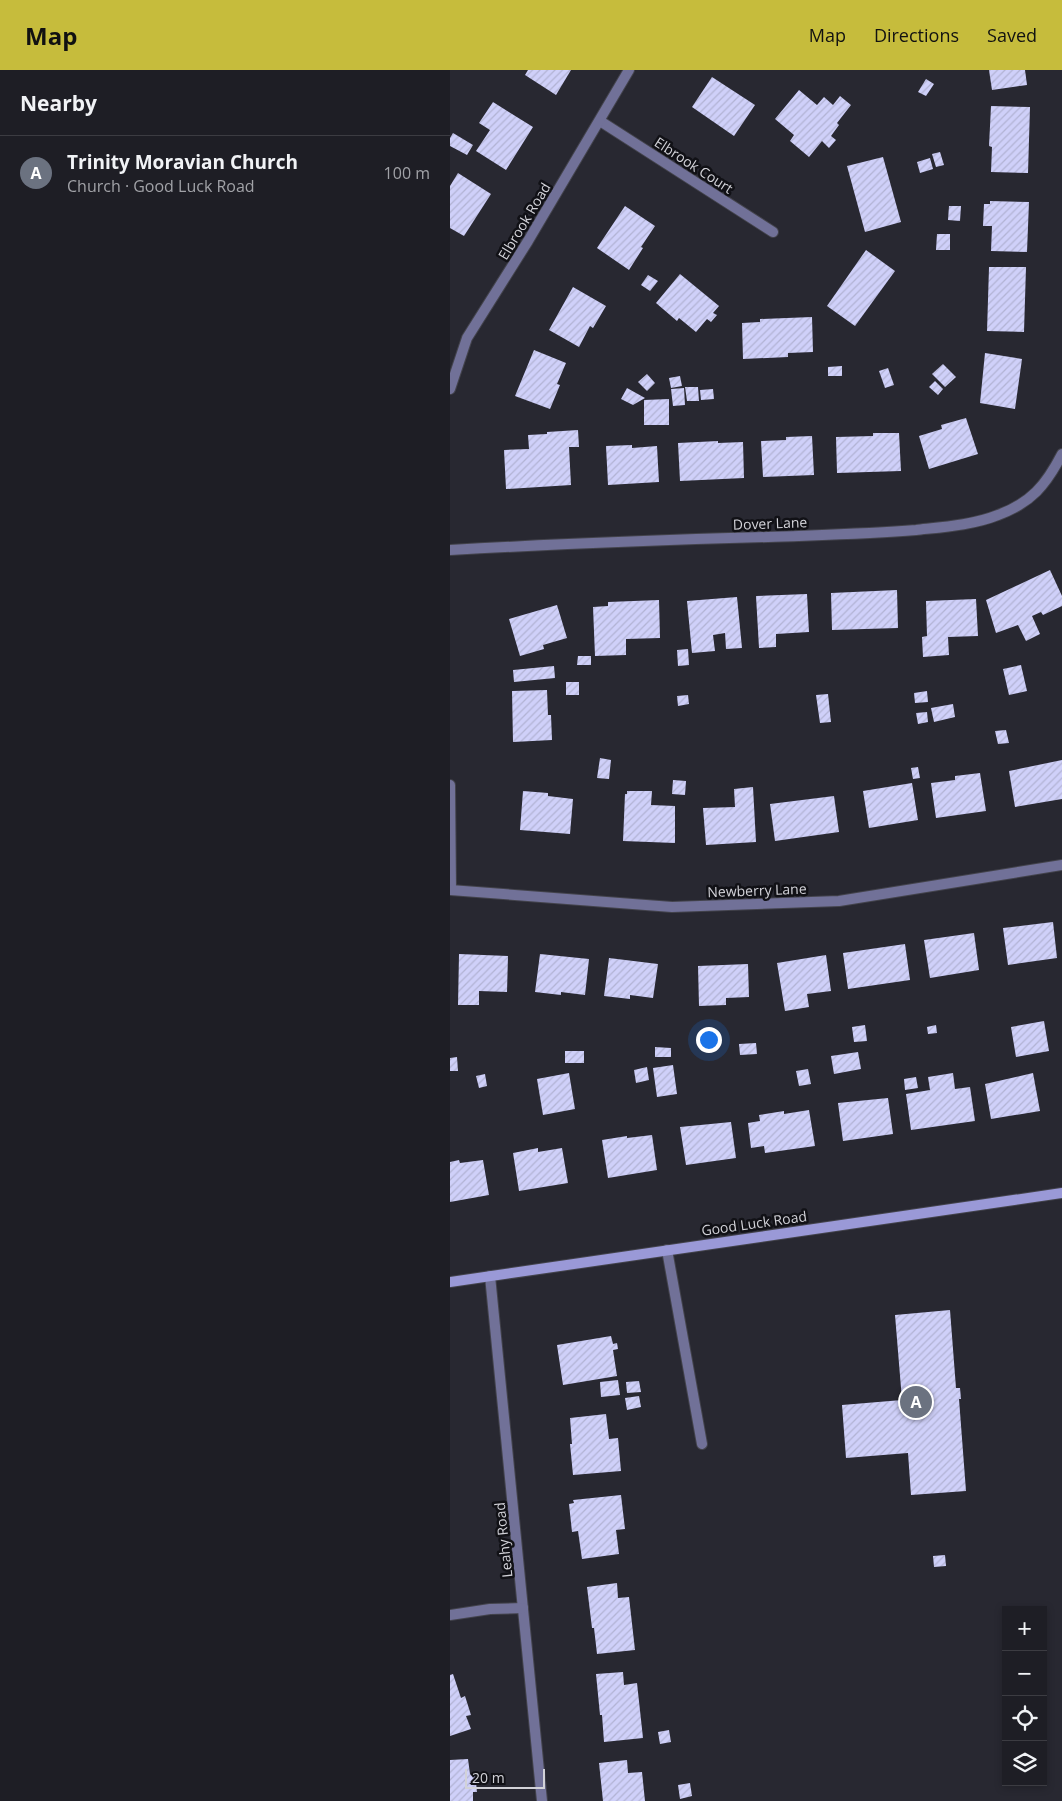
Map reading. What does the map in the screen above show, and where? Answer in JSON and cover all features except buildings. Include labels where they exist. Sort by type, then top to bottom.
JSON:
[{"type":"main road","name":"Good Luck Road","points":[[450,1282],[1062,1193]]},
{"type":"street","name":"Elbrook Road","points":[[450,389],[467,338],[600,121],[629,70]]},
{"type":"street","name":"Elbrook Court","points":[[600,121],[773,232]]},
{"type":"street","name":"Dover Lane","points":[[450,550],[630,540],[898,532],[963,524],[996,516],[1023,504],[1047,480],[1062,454]]},
{"type":"street","points":[[450,785],[450,890]]},
{"type":"street","name":"Newberry Lane","points":[[450,890],[672,907],[839,901],[1062,865]]},
{"type":"street","points":[[667,1250],[702,1444]]},
{"type":"street","name":"Leahy Road","points":[[490,1276],[542,1801]]},
{"type":"street","points":[[450,1615],[490,1609],[523,1608]]},
{"type":"place","name":"Trinity Moravian Church","points":[[916,1402]]}]
